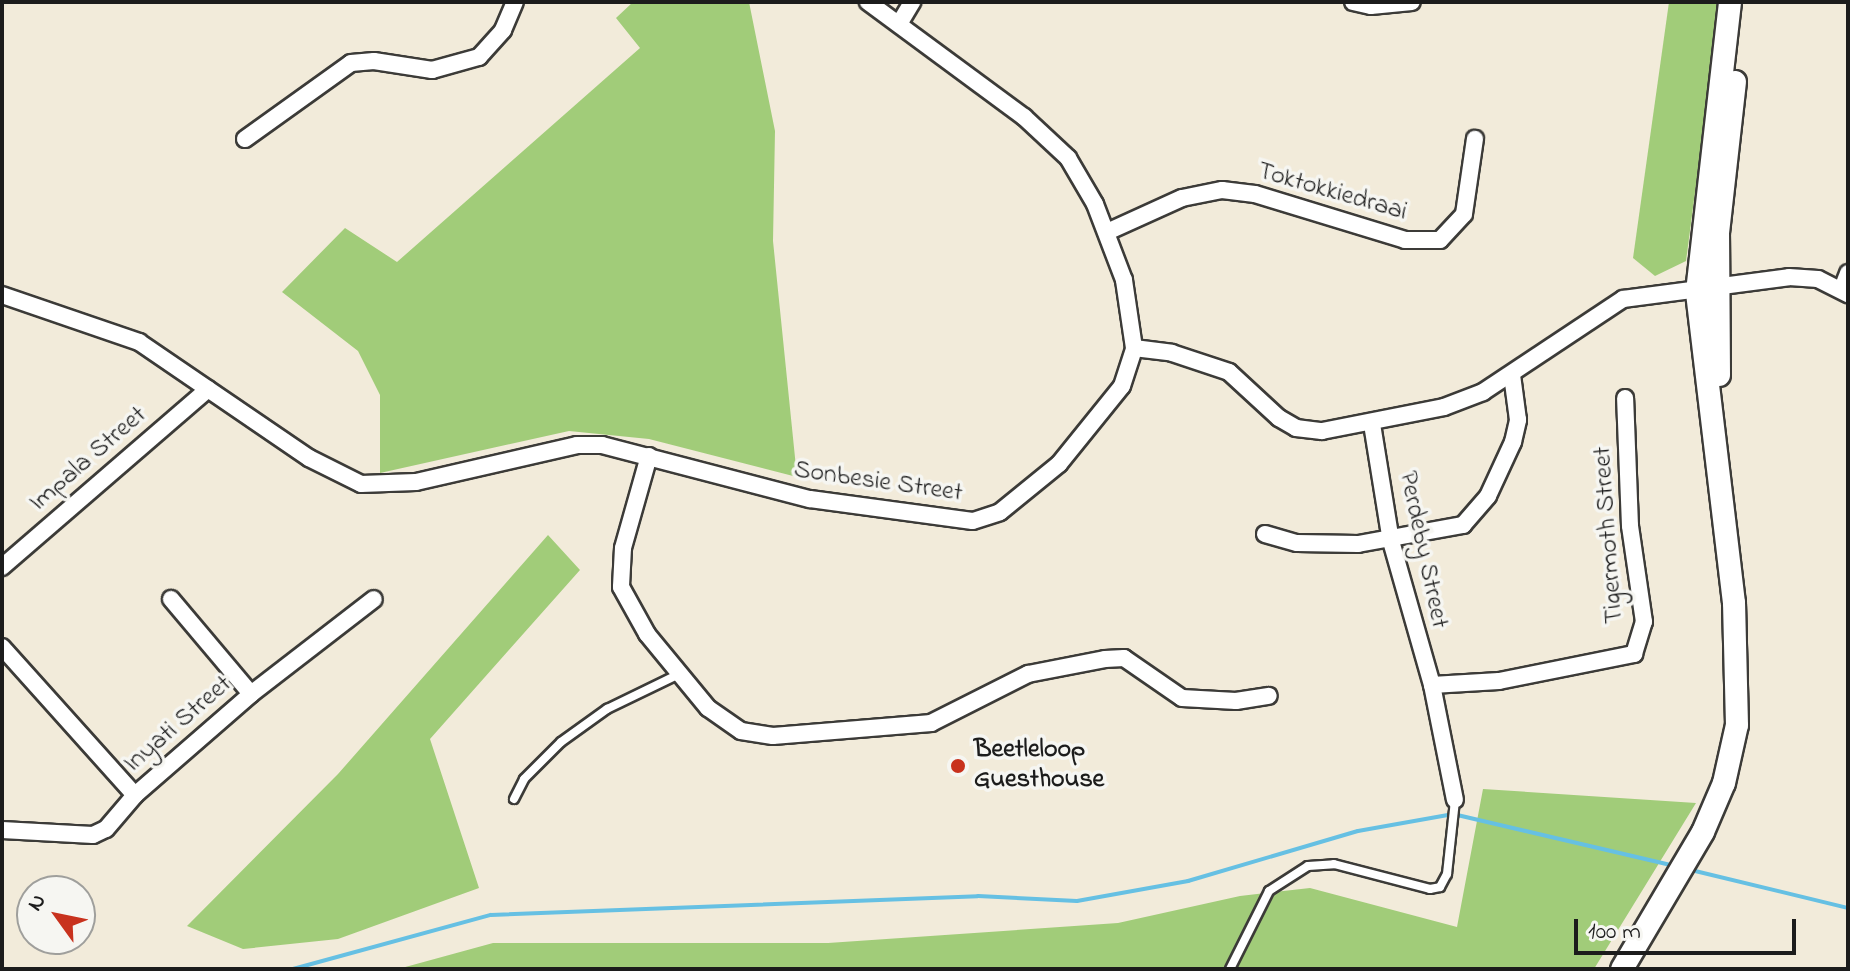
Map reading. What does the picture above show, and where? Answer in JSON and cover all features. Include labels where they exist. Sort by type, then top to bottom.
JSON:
[{"type":"main road","points":[[1622,969],[1703,832],[1724,783],[1737,725],[1740,674],[1707,290],[1730,2]]},
{"type":"main road","points":[[1707,290],[1718,233],[1745,2]]},
{"type":"street","points":[[245,139],[351,63],[374,61],[432,70],[479,57],[503,30],[515,2]]},
{"type":"street","points":[[899,24],[912,2]]},
{"type":"street","points":[[1353,2],[1412,2]]},
{"type":"street","name":"Sonbesie Street","points":[[2,295],[139,342],[309,458],[361,484],[416,482],[577,445],[649,456],[810,499],[973,521],[1000,512],[1059,464],[1122,386],[1134,348],[1129,302],[1107,232],[1081,178],[1054,142],[877,5]]},
{"type":"street","name":"Toktokkiedraai","points":[[1107,232],[1182,198],[1222,190],[1255,194],[1405,240],[1440,240],[1464,214],[1475,139]]},
{"type":"street","points":[[1134,348],[1172,353],[1229,372],[1296,428],[1322,431],[1372,424],[1444,407],[1512,375],[1613,304],[1645,295],[1707,290],[1789,277],[1846,285]]},
{"type":"street","points":[[1265,534],[1320,544],[1391,541],[1453,529],[1476,514],[1513,442],[1518,420],[1512,375]]},
{"type":"street","name":"Impala Street","points":[[2,567],[208,389]]},
{"type":"street","name":"Tigermoth Street","points":[[1432,685],[1530,676],[1634,654],[1644,622],[1630,526],[1625,398]]},
{"type":"street","name":"Perdeby Street","points":[[1372,424],[1391,541],[1432,685],[1455,800]]},
{"type":"street","points":[[649,456],[623,548],[621,587],[630,610],[717,716],[755,736],[931,723],[1028,674],[1105,659],[1124,658],[1182,698],[1236,701],[1269,696]]},
{"type":"street","points":[[171,599],[251,694]]},
{"type":"street","name":"Inyati Street","points":[[2,830],[93,835],[106,829],[135,795],[251,694],[374,599]]},
{"type":"street","points":[[2,647],[135,795]]},
{"type":"lane","points":[[514,799],[524,779],[561,742],[607,709],[680,674]]},
{"type":"lane","points":[[1230,969],[1269,891],[1308,866],[1334,864],[1430,889],[1440,887],[1447,874],[1455,800]]},
{"type":"green space","points":[[633,2],[749,2],[775,131],[773,241],[797,477],[649,439],[569,431],[380,473],[380,395],[358,351],[282,292],[345,228],[397,262],[640,48],[616,18]]},
{"type":"green space","points":[[1669,2],[1720,2],[1686,261],[1655,276],[1633,258]]},
{"type":"green space","points":[[548,535],[580,570],[430,739],[479,888],[338,939],[243,949],[187,926],[338,774]]},
{"type":"green space","points":[[1483,789],[1696,803],[1594,969],[398,969],[493,943],[828,943],[1118,923],[1240,896],[1310,888],[1457,927]]},
{"type":"waterway","points":[[293,969],[491,915],[978,896],[1077,901],[1188,881],[1358,831],[1453,814],[1675,866]]},
{"type":"waterway","points":[[1691,870],[1848,908]]},
{"type":"place","name":"Beetleloop Guesthouse","points":[[958,766]]}]
